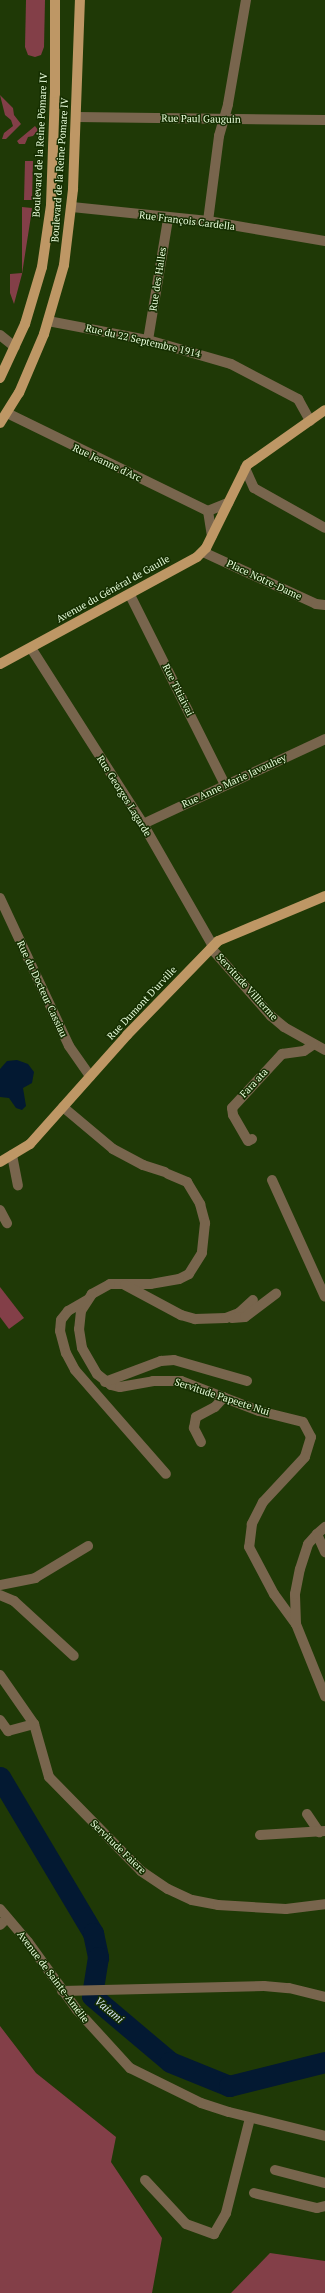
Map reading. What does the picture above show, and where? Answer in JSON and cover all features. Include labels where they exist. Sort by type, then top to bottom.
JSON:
[{"type":"main road","name":"Boulevard de la Reine Pōmare IV","points":[[0,378],[16,347],[42,268],[51,204],[55,93],[54,0]]},
{"type":"main road","name":"Boulevard de la Reine Pomare IV","points":[[0,423],[29,372],[48,321],[64,265],[72,207],[77,117],[80,0]]},
{"type":"main road","points":[[203,552],[245,468],[325,411]]},
{"type":"main road","name":"Avenue du Général de Gaulle","points":[[0,664],[130,595],[203,552]]},
{"type":"main road","name":"Rue Dumont D'urville","points":[[0,1162],[30,1144],[90,1076],[213,946],[325,896]]},
{"type":"street","points":[[208,221],[223,120],[246,0]]},
{"type":"street","name":"Rue Paul Gauguin","points":[[77,117],[223,120],[325,120]]},
{"type":"street","name":"Rue François Cardella","points":[[72,207],[168,219],[208,221],[325,241]]},
{"type":"street","name":"Rue des Halles","points":[[148,340],[168,219]]},
{"type":"street","name":"Rue du 22 Septembre 1914","points":[[48,321],[148,340],[231,364],[298,399],[310,421]]},
{"type":"street","points":[[0,335],[16,347]]},
{"type":"street","name":"Rue Jeanne d'Arc","points":[[7,413],[208,511]]},
{"type":"street","points":[[245,468],[254,488],[325,528]]},
{"type":"street","points":[[212,536],[208,511],[228,503]]},
{"type":"street","name":"Place Notre-Dame","points":[[203,552],[316,604],[325,605]]},
{"type":"street","name":"Rue Titiaivai","points":[[130,595],[225,785]]},
{"type":"street","name":"Rue Georges Lagarde","points":[[31,648],[144,823],[213,946]]},
{"type":"street","name":"Rue Anne Marie Javouhey","points":[[144,823],[325,739]]},
{"type":"street","name":"Rue du Docteur Cassiau","points":[[0,898],[69,1046],[90,1076]]},
{"type":"street","name":"Servitude Villierme","points":[[213,946],[272,1016],[325,1050]]},
{"type":"street","name":"Fara ata","points":[[252,1139],[248,1141],[233,1115],[232,1108],[282,1054],[304,1051],[314,1044]]},
{"type":"street","points":[[63,1107],[113,1150],[143,1166],[166,1173],[187,1182],[200,1204],[205,1223],[202,1253],[189,1274],[180,1279],[145,1285],[120,1282],[100,1288],[88,1300],[81,1311],[79,1339],[90,1364],[105,1382],[161,1361],[174,1360],[246,1381]]},
{"type":"street","points":[[12,1156],[18,1185]]},
{"type":"street","points":[[272,1180],[325,1298]]},
{"type":"street","points":[[0,1210],[7,1223]]},
{"type":"street","points":[[120,1282],[181,1315],[195,1319],[245,1317],[276,1294]]},
{"type":"street","points":[[88,1300],[68,1311],[62,1320],[60,1331],[66,1353],[75,1370],[166,1474]]},
{"type":"street","points":[[226,1318],[239,1313],[253,1300]]},
{"type":"street","name":"Servitude Papeete Nui","points":[[105,1382],[120,1386],[153,1380],[181,1381],[259,1411],[303,1422],[311,1437],[305,1457],[263,1502],[249,1535],[249,1546],[274,1594],[296,1624],[325,1696]]},
{"type":"street","points":[[200,1442],[194,1428],[196,1417],[215,1407],[224,1398]]},
{"type":"street","name":"Servitude Papeete Nui","points":[[296,1624],[296,1594],[300,1569],[308,1544],[325,1527]]},
{"type":"street","points":[[317,1534],[325,1552]]},
{"type":"street","points":[[0,1585],[35,1578],[88,1546]]},
{"type":"street","points":[[0,1595],[14,1601],[74,1656]]},
{"type":"street","name":"Servitude Faiere","points":[[0,1675],[34,1724],[48,1777],[141,1871],[168,1889],[192,1900],[218,1905],[286,1909],[325,1904]]},
{"type":"street","points":[[0,1720],[8,1731],[34,1724]]},
{"type":"street","points":[[307,1814],[322,1831]]},
{"type":"street","points":[[260,1835],[322,1831]]},
{"type":"street","name":"Avenue de Sainte-Amélie","points":[[0,1910],[3,1921],[28,1942],[62,1991],[130,2068],[202,2103],[250,2118],[325,2136]]},
{"type":"street","points":[[62,1991],[256,1986],[289,1988],[325,1997]]},
{"type":"street","points":[[145,2180],[186,2224],[214,2234],[226,2213],[250,2118]]},
{"type":"street","points":[[275,2170],[325,2183]]},
{"type":"street","points":[[254,2193],[318,2208],[325,2206]]},
{"type":"shaded area","points":[[26,0],[45,0],[44,47],[41,55],[35,57],[28,55],[25,47]]},
{"type":"shaded area","points":[[0,95],[13,108],[14,115],[21,124],[6,139],[2,139],[4,133],[13,126],[11,120],[5,115]]},
{"type":"shaded area","points":[[35,126],[38,130],[33,136],[28,137],[25,144],[19,144],[17,141]]},
{"type":"shaded area","points":[[25,161],[33,161],[32,200],[24,200]]},
{"type":"shaded area","points":[[22,207],[32,208],[22,274],[14,304],[10,293],[10,274],[22,273]]},
{"type":"shaded area","points":[[0,1287],[24,1318],[9,1329],[0,1317]]},
{"type":"shaded area","points":[[0,2026],[36,2073],[116,2137],[111,2162],[162,2238],[152,2293],[0,2293]]},
{"type":"shaded area","points":[[270,2253],[325,2261],[325,2293],[231,2293]]},
{"type":"water","points":[[17,1060],[28,1064],[34,1072],[32,1083],[23,1088],[26,1106],[22,1110],[16,1108],[9,1098],[0,1097],[0,1069],[7,1061]]},
{"type":"waterway","name":"Vaiami","points":[[0,1777],[93,1933],[98,1957],[92,1996],[170,2062],[229,2086],[325,2062]]}]
